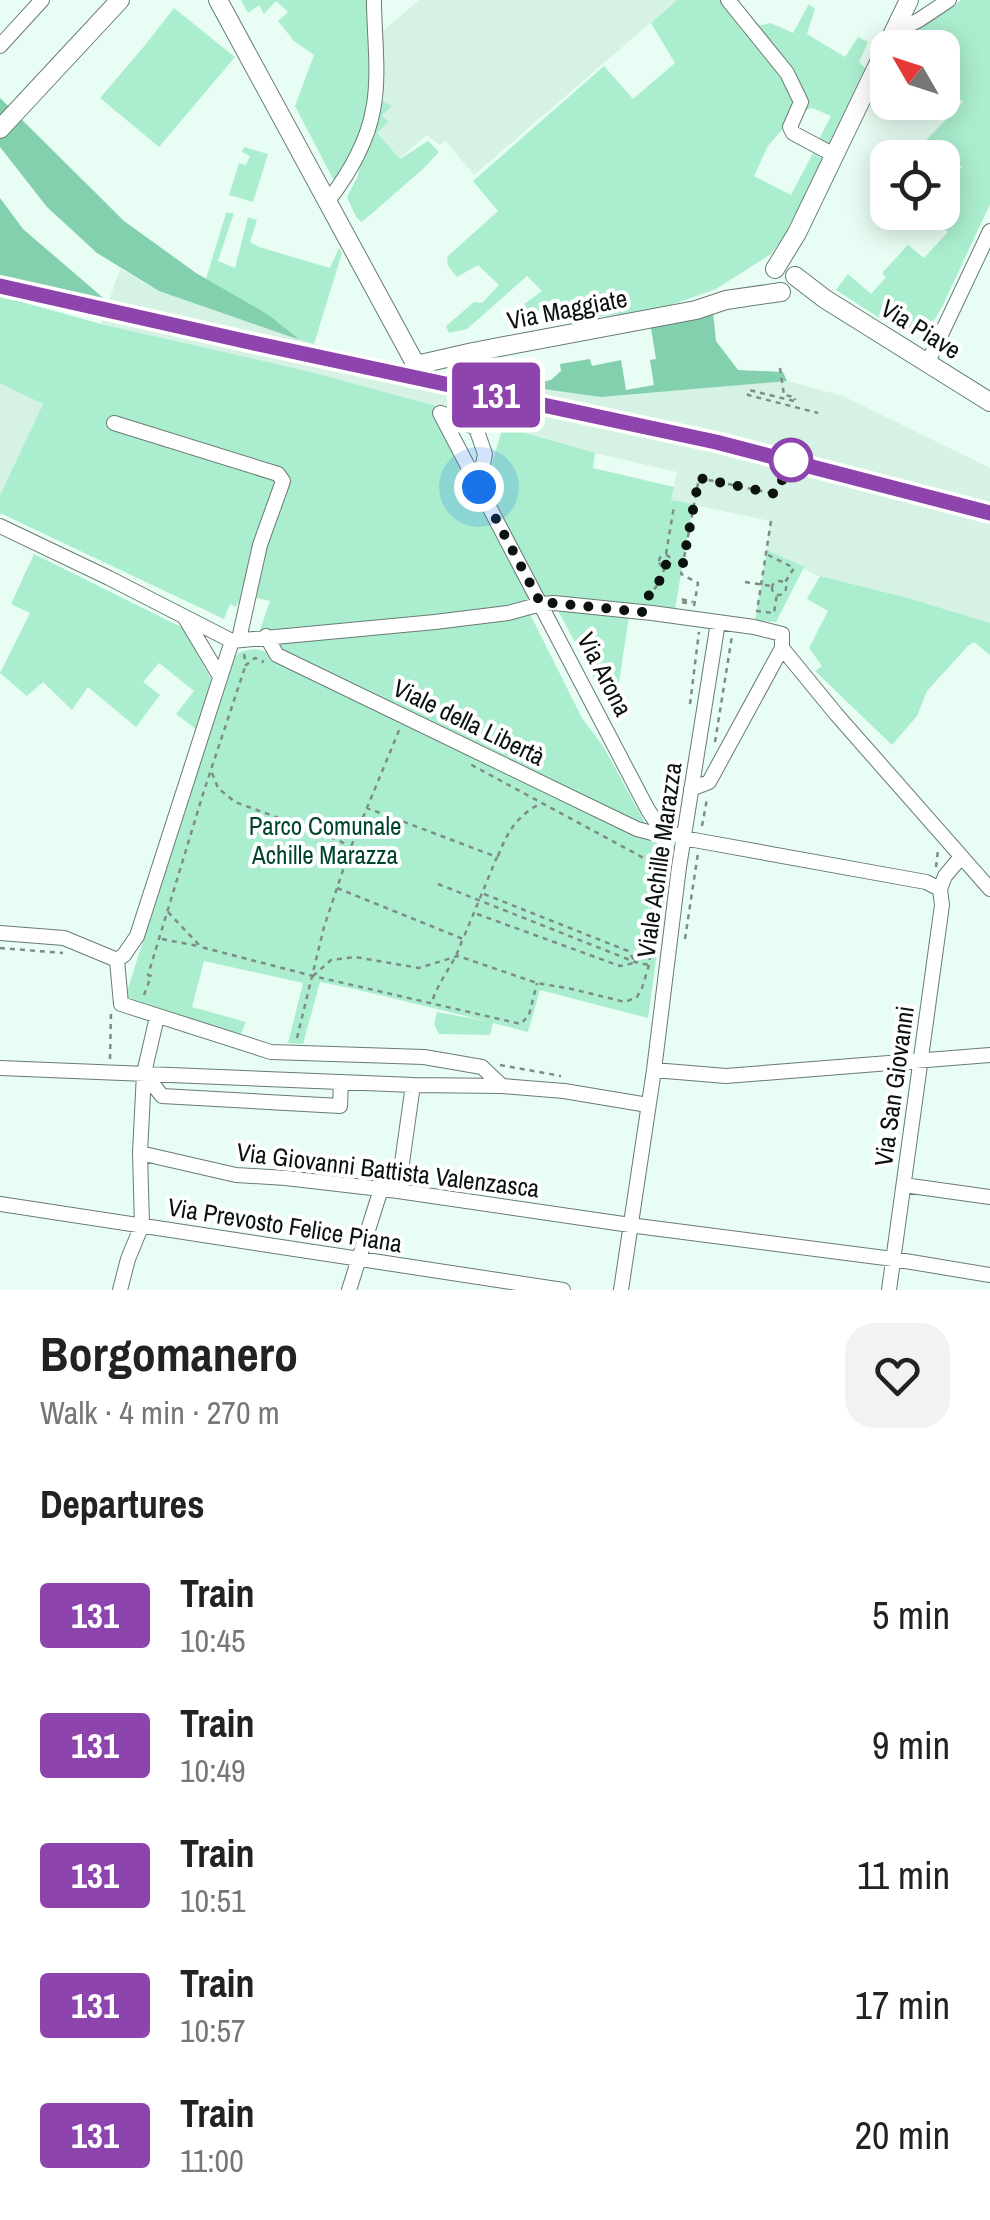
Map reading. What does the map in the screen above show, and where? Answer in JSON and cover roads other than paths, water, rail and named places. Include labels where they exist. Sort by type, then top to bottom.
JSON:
[{"type":"main road","points":[[0,130],[120,0]]},
{"type":"main road","points":[[218,0],[328,202]]},
{"type":"main road","points":[[894,30],[908,0]]},
{"type":"main road","points":[[784,279],[797,233],[870,80]]},
{"type":"main road","name":"Via Maggiate","points":[[328,202],[416,365],[696,310],[784,279]]},
{"type":"main road","name":"Via Piave","points":[[784,279],[826,299],[990,402]]},
{"type":"street","points":[[0,46],[42,0]]},
{"type":"street","points":[[328,202],[346,176],[370,125],[374,106],[374,0]]},
{"type":"street","points":[[728,0],[786,72],[801,102],[790,127],[793,133],[834,155]]},
{"type":"street","points":[[900,30],[950,0]]},
{"type":"street","points":[[928,362],[990,231]]},
{"type":"street","name":"Via Arona","points":[[479,487],[485,454],[476,428],[440,413],[624,766],[660,828]]},
{"type":"street","points":[[114,423],[278,474],[283,481],[260,545],[247,639],[219,675],[137,936],[116,960]]},
{"type":"street","name":"Viale della Libertà","points":[[0,526],[185,617],[247,639],[637,828],[652,832],[660,828]]},
{"type":"street","points":[[247,639],[435,622],[554,603],[718,622],[782,641],[836,714],[990,889]]},
{"type":"street","points":[[185,617],[219,675]]},
{"type":"street","name":"Viale Achille Marazza","points":[[621,1290],[683,838],[718,622]]},
{"type":"street","points":[[691,789],[709,782],[782,641]]},
{"type":"street","points":[[660,828],[683,838],[926,882],[940,889],[961,856]]},
{"type":"street","name":"Via San Giovanni","points":[[889,1290],[942,905],[940,889]]},
{"type":"street","points":[[0,933],[64,938],[116,960]]},
{"type":"street","points":[[116,960],[121,1004],[271,1052],[424,1057],[482,1067],[502,1086]]},
{"type":"street","points":[[120,1290],[142,1225],[144,1073],[158,1016]]},
{"type":"street","points":[[654,1070],[726,1076],[990,1055]]},
{"type":"street","points":[[389,1056],[393,1064],[392,1084]]},
{"type":"street","points":[[0,1068],[414,1085],[564,1084],[648,1105]]},
{"type":"street","points":[[144,1073],[162,1096],[340,1106],[341,1082]]},
{"type":"street","points":[[398,1191],[414,1085]]},
{"type":"street","name":"Via Giovanni Battista Valenzasca","points":[[140,1154],[236,1175],[398,1191],[990,1274]]},
{"type":"street","points":[[904,1184],[990,1197]]},
{"type":"street","points":[[349,1290],[381,1189]]},
{"type":"street","name":"Via Prevosto Felice Piana","points":[[0,1204],[563,1290]]},
{"type":"railway","points":[[0,286],[716,442],[990,513]]},
{"type":"train","name":"131","points":[[0,286],[716,442],[990,513]]},
{"type":"park label","name":"Parco Comunale Achille Marazza","points":[[325,840]]}]
